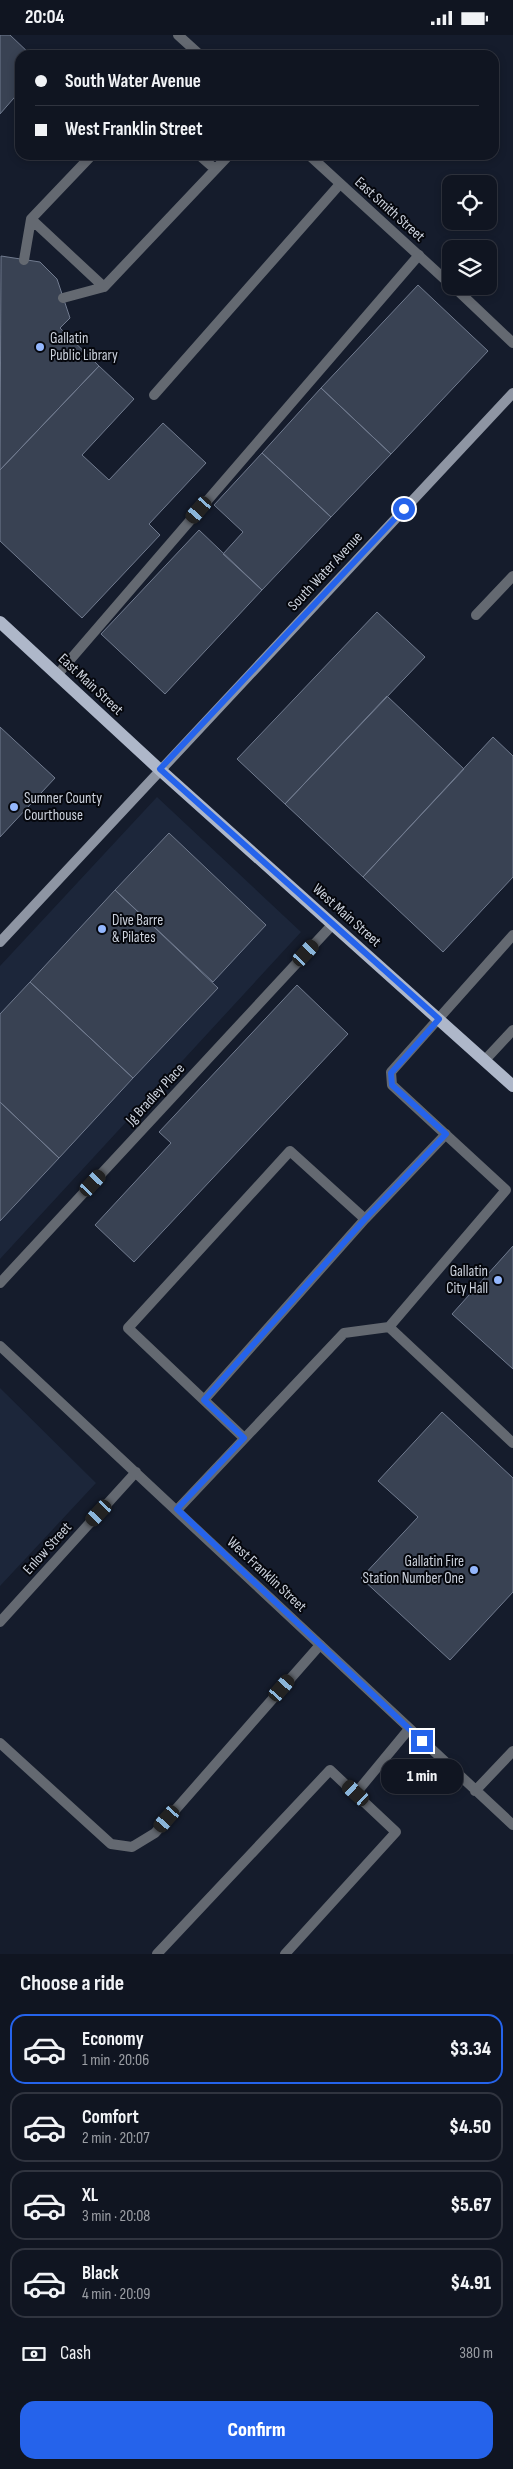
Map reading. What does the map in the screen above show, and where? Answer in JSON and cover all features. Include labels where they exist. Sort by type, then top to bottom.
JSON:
[{"type":"main road","name":"South Water Avenue","points":[[1,939],[513,393]]},
{"type":"main road","name":"East Main Street","points":[[0,623],[160,769]]},
{"type":"main road","name":"West Main Street","points":[[160,769],[513,1085]]},
{"type":"street","points":[[178,35],[194,50]]},
{"type":"street","points":[[24,260],[31,219],[87,160]]},
{"type":"street","points":[[205,160],[215,169]]},
{"type":"street","points":[[63,298],[104,287],[223,160]]},
{"type":"street","name":"East Smith Street","points":[[314,160],[442,277]]},
{"type":"street","points":[[154,395],[340,184]]},
{"type":"street","points":[[31,219],[104,287]]},
{"type":"street","points":[[57,675],[419,255]]},
{"type":"street","name":"East Smith Street","points":[[462,295],[513,343]]},
{"type":"street","points":[[476,615],[513,577]]},
{"type":"street","name":"Jg Bradley Place","points":[[0,1283],[333,924]]},
{"type":"street","points":[[177,1509],[344,1333],[389,1327],[506,1190],[392,1085],[391,1073],[513,935]]},
{"type":"street","points":[[485,1060],[513,1030]]},
{"type":"street","points":[[204,1400],[365,1219],[446,1134]]},
{"type":"street","points":[[244,1438],[128,1328],[290,1151],[365,1219]]},
{"type":"street","points":[[389,1327],[513,1443]]},
{"type":"street","name":"West Franklin Street","points":[[0,1346],[177,1509],[513,1825]]},
{"type":"street","name":"Enlow Street","points":[[0,1621],[136,1472]]},
{"type":"street","points":[[0,1743],[111,1844],[132,1847],[154,1833],[320,1645]]},
{"type":"street","points":[[356,1793],[409,1729]]},
{"type":"street","points":[[475,1791],[513,1751]]},
{"type":"street","points":[[157,1954],[330,1770],[396,1832],[285,1954]]},
{"type":"shaded area","points":[[157,797],[301,932],[0,1259],[0,966]]},
{"type":"shaded area","points":[[0,1388],[96,1483],[0,1586]]},
{"type":"building","points":[[0,35],[10,35],[26,50],[15,50],[15,97],[0,114]]},
{"type":"building","name":"Gallatin Public Library","points":[[1,256],[40,262],[57,279],[70,318],[60,328],[99,366],[0,470]]},
{"type":"building","points":[[418,285],[488,351],[391,454],[321,388]]},
{"type":"building","points":[[99,366],[134,399],[82,455],[109,480],[163,423],[206,463],[149,524],[160,535],[82,618],[0,541],[0,470]]},
{"type":"building","points":[[321,388],[391,454],[331,517],[262,453]]},
{"type":"building","points":[[262,453],[331,517],[262,590],[223,554],[243,532],[214,505]]},
{"type":"building","points":[[199,530],[262,590],[165,694],[101,634]]},
{"type":"building","points":[[377,612],[425,657],[285,804],[237,759]]},
{"type":"building","points":[[387,696],[464,769],[363,877],[285,804]]},
{"type":"building","name":"Sumner County Courthouse","points":[[0,727],[55,778],[0,837]]},
{"type":"building","points":[[493,737],[513,756],[513,877],[443,952],[363,877]]},
{"type":"building","points":[[169,833],[266,925],[213,982],[115,890]]},
{"type":"building","points":[[115,890],[218,988],[133,1078],[30,982]]},
{"type":"building","points":[[30,982],[133,1078],[59,1158],[0,1102],[0,1014]]},
{"type":"building","points":[[297,985],[348,1034],[134,1262],[95,1225],[171,1143],[159,1132]]},
{"type":"building","points":[[0,1102],[59,1158],[0,1221]]},
{"type":"building","name":"Gallatin City Hall","points":[[513,1246],[513,1369],[452,1314]]},
{"type":"building","points":[[442,1412],[513,1478],[513,1592],[450,1660],[361,1578],[418,1517],[378,1481]]},
{"type":"place","name":"Gallatin Public Library","points":[[40,347]]},
{"type":"place","name":"Sumner County Courthouse","points":[[14,807]]},
{"type":"place","name":"Dive Barre & Pilates","points":[[102,929]]},
{"type":"place","name":"Gallatin City Hall","points":[[498,1280]]},
{"type":"place","name":"Gallatin Fire Station Number One","points":[[474,1570]]},
{"type":"route","points":[[404,509],[160,769],[439,1019],[401,1059],[391,1073],[392,1085],[446,1134],[365,1219],[204,1400],[244,1438],[177,1509],[422,1741]]}]
